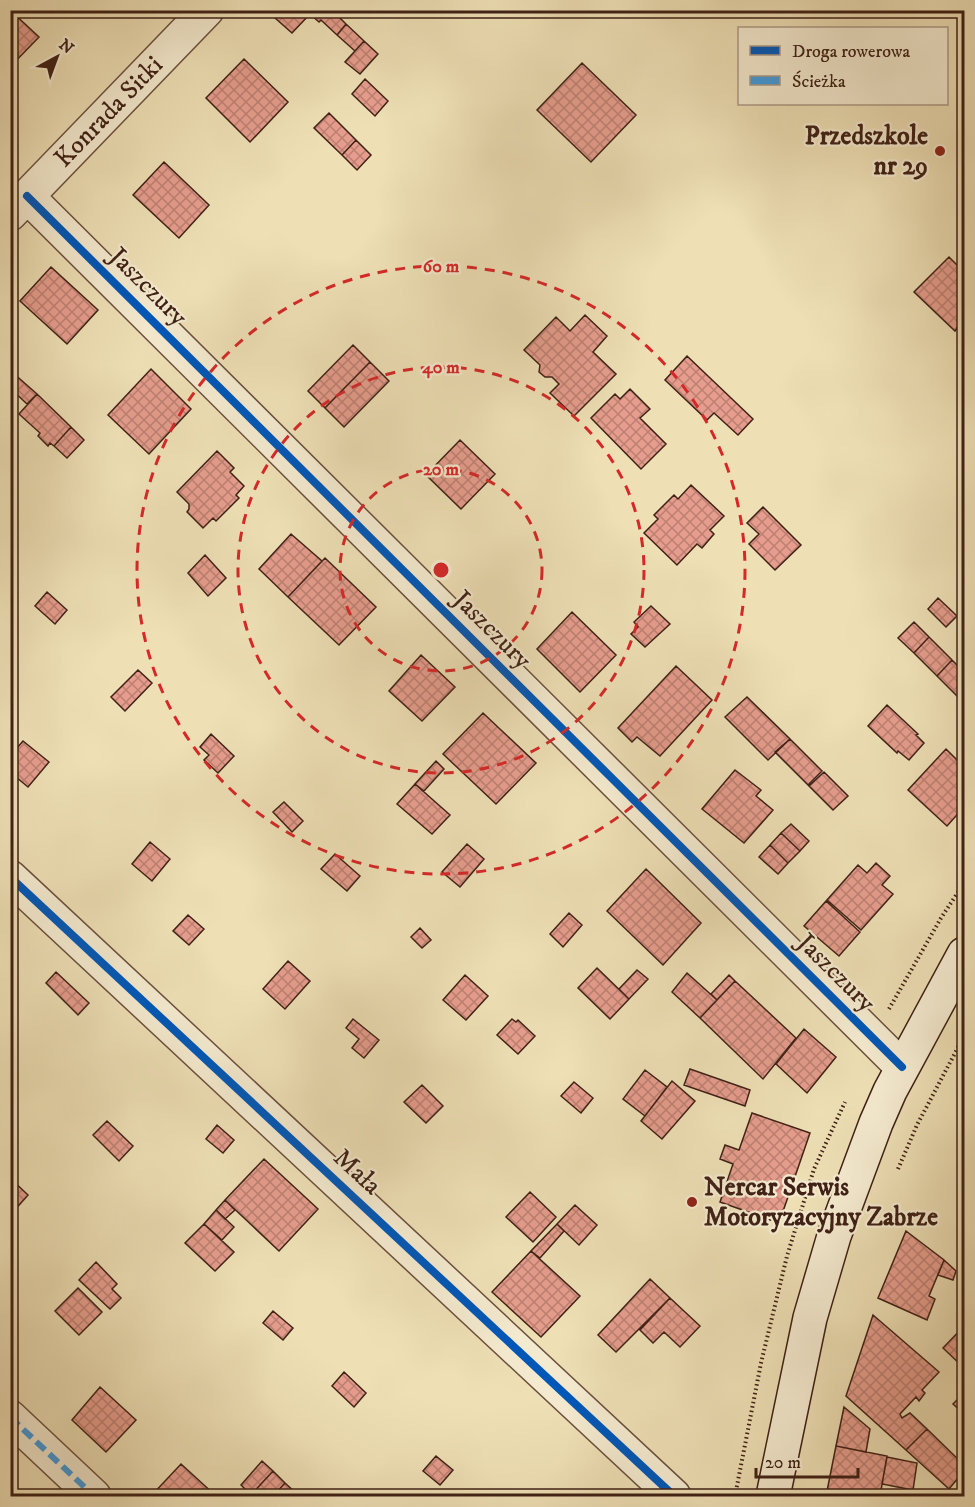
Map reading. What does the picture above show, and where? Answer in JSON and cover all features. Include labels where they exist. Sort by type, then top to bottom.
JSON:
[{"type":"street","name":"Konrada Sitki","points":[[19,205],[207,10]]},
{"type":"street","name":"Jaszczury","points":[[19,205],[902,1067]]},
{"type":"street","name":"Mała","points":[[10,877],[674,1497]]},
{"type":"street","points":[[773,1497],[796,1378],[834,1236],[876,1123],[902,1067],[964,954]]},
{"type":"street","points":[[10,1417],[94,1497]]},
{"type":"path","points":[[893,1179],[917,1125],[964,1036]]},
{"type":"building","points":[[10,10],[39,37],[10,67]]},
{"type":"building","points":[[266,10],[332,10],[346,24],[337,35],[321,20],[319,22],[310,14],[292,33]]},
{"type":"building","points":[[346,24],[364,41],[355,51],[337,35]]},
{"type":"building","points":[[364,41],[378,54],[360,74],[345,62]]},
{"type":"building","points":[[244,59],[288,102],[250,142],[206,98]]},
{"type":"building","points":[[582,63],[636,115],[591,162],[537,110]]},
{"type":"building","points":[[365,79],[388,101],[375,116],[352,94]]},
{"type":"building","points":[[329,113],[356,140],[342,155],[314,128]]},
{"type":"building","points":[[356,140],[371,155],[357,170],[342,155]]},
{"type":"building","points":[[164,162],[209,205],[179,238],[133,195]]},
{"type":"building","points":[[949,257],[964,272],[964,335],[957,328],[955,331],[914,292]]},
{"type":"building","points":[[51,267],[98,310],[67,344],[20,301]]},
{"type":"building","points":[[585,315],[607,336],[593,352],[616,374],[574,416],[550,393],[559,384],[552,377],[545,377],[539,372],[540,365],[524,350],[556,317],[570,331]]},
{"type":"building","points":[[353,345],[370,362],[325,408],[308,391]]},
{"type":"building","points":[[687,356],[753,419],[738,435],[714,413],[707,420],[665,380]]},
{"type":"building","points":[[370,362],[389,381],[344,427],[325,408]]},
{"type":"building","points":[[151,369],[191,409],[149,454],[108,415]]},
{"type":"building","points":[[12,372],[37,394],[27,404],[10,388]]},
{"type":"building","points":[[630,389],[650,409],[640,418],[666,444],[641,469],[591,418],[615,394],[620,399]]},
{"type":"building","points":[[37,394],[71,427],[54,446],[50,443],[48,446],[38,436],[40,433],[19,414]]},
{"type":"building","points":[[71,427],[84,440],[67,458],[54,446]]},
{"type":"building","points":[[460,440],[495,474],[461,509],[426,475]]},
{"type":"building","points":[[217,451],[234,468],[230,472],[244,486],[236,495],[239,498],[216,521],[213,518],[203,528],[187,512],[189,504],[177,492]]},
{"type":"building","points":[[691,485],[724,516],[710,530],[714,534],[702,548],[697,544],[677,565],[644,533],[658,519],[654,515],[674,495],[678,499]]},
{"type":"building","points":[[763,507],[801,545],[775,570],[749,544],[759,534],[747,523]]},
{"type":"building","points":[[291,534],[322,561],[288,597],[259,569]]},
{"type":"building","points":[[205,555],[226,578],[208,596],[188,573]]},
{"type":"building","points":[[325,558],[376,607],[339,645],[288,597]]},
{"type":"building","points":[[47,592],[67,610],[55,624],[35,606]]},
{"type":"building","points":[[938,598],[957,616],[946,627],[928,609]]},
{"type":"building","points":[[651,606],[670,624],[645,647],[631,634],[638,627],[634,622]]},
{"type":"building","points":[[572,612],[616,655],[580,692],[537,649]]},
{"type":"building","points":[[914,622],[929,637],[914,653],[898,638]]},
{"type":"building","points":[[929,637],[952,660],[937,676],[914,653]]},
{"type":"building","points":[[421,655],[455,687],[422,721],[389,691]]},
{"type":"building","points":[[952,660],[964,672],[963,702],[937,676]]},
{"type":"building","points":[[676,666],[712,700],[660,756],[637,737],[632,742],[618,728]]},
{"type":"building","points":[[138,670],[152,683],[125,711],[111,697]]},
{"type":"building","points":[[747,697],[790,739],[768,760],[725,717]]},
{"type":"building","points":[[887,705],[918,734],[916,735],[924,743],[909,760],[898,751],[897,753],[868,726]]},
{"type":"building","points":[[483,713],[536,763],[496,804],[443,754]]},
{"type":"building","points":[[211,734],[234,756],[218,773],[204,760],[209,755],[200,747]]},
{"type":"building","points":[[790,739],[822,771],[808,785],[775,752]]},
{"type":"building","points":[[23,741],[49,762],[28,787],[10,772],[10,756]]},
{"type":"building","points":[[946,749],[964,767],[964,807],[947,826],[908,790]]},
{"type":"building","points":[[436,761],[444,769],[424,791],[415,784]]},
{"type":"building","points":[[735,770],[761,790],[756,796],[773,810],[744,843],[702,809]]},
{"type":"building","points":[[824,772],[848,796],[833,810],[809,786]]},
{"type":"building","points":[[415,784],[450,815],[432,834],[397,804]]},
{"type":"building","points":[[284,802],[303,821],[292,832],[273,812]]},
{"type":"building","points":[[791,824],[809,841],[800,851],[781,833]]},
{"type":"building","points":[[781,833],[800,851],[788,863],[770,845]]},
{"type":"building","points":[[150,842],[170,859],[152,881],[132,864]]},
{"type":"building","points":[[467,844],[484,859],[460,887],[442,872]]},
{"type":"building","points":[[770,845],[788,863],[778,874],[759,857]]},
{"type":"building","points":[[335,854],[360,876],[347,891],[321,869]]},
{"type":"building","points":[[876,863],[890,876],[882,885],[893,894],[861,930],[827,900],[858,865],[867,873]]},
{"type":"building","points":[[646,869],[701,923],[663,965],[607,911]]},
{"type":"building","points":[[826,901],[860,932],[839,956],[804,926]]},
{"type":"building","points":[[569,913],[582,925],[563,947],[550,934]]},
{"type":"building","points":[[188,915],[204,929],[189,945],[173,931]]},
{"type":"building","points":[[420,928],[431,940],[422,948],[411,937]]},
{"type":"building","points":[[288,961],[310,981],[285,1009],[263,989]]},
{"type":"building","points":[[597,968],[629,999],[610,1019],[578,988]]},
{"type":"building","points":[[637,970],[648,979],[629,999],[619,989]]},
{"type":"building","points":[[56,972],[89,1003],[78,1015],[46,983]]},
{"type":"building","points":[[687,973],[717,1000],[700,1018],[672,992]]},
{"type":"building","points":[[465,975],[488,996],[466,1020],[443,1000]]},
{"type":"building","points":[[729,975],[735,981],[717,1000],[711,994]]},
{"type":"building","points":[[735,981],[796,1038],[763,1079],[700,1018]]},
{"type":"building","points":[[353,1019],[379,1040],[364,1058],[352,1048],[359,1039],[346,1028]]},
{"type":"building","points":[[512,1019],[516,1022],[518,1020],[535,1036],[518,1054],[497,1035]]},
{"type":"building","points":[[804,1029],[836,1057],[807,1093],[776,1064]]},
{"type":"building","points":[[690,1069],[750,1090],[745,1106],[684,1085]]},
{"type":"building","points":[[645,1070],[667,1087],[645,1116],[623,1099]]},
{"type":"building","points":[[672,1081],[695,1101],[662,1139],[641,1121]]},
{"type":"building","points":[[574,1082],[593,1098],[581,1113],[561,1096]]},
{"type":"building","points":[[422,1085],[443,1106],[426,1123],[404,1102]]},
{"type":"building","points":[[752,1113],[810,1133],[779,1223],[720,1202],[733,1164],[720,1159],[725,1145],[739,1150]]},
{"type":"building","points":[[107,1121],[133,1146],[119,1161],[93,1135]]},
{"type":"building","points":[[217,1125],[234,1140],[223,1153],[206,1139]]},
{"type":"building","points":[[264,1159],[318,1209],[279,1251],[225,1200]]},
{"type":"building","points":[[10,1178],[28,1195],[12,1213],[10,1212]]},
{"type":"building","points":[[530,1192],[556,1217],[533,1242],[506,1217]]},
{"type":"building","points":[[225,1200],[235,1210],[225,1219],[216,1210]]},
{"type":"building","points":[[575,1205],[597,1225],[579,1245],[557,1224]]},
{"type":"building","points":[[216,1210],[234,1227],[222,1240],[204,1224]]},
{"type":"building","points":[[204,1224],[234,1252],[215,1271],[185,1243]]},
{"type":"building","points":[[557,1224],[564,1231],[540,1258],[531,1251]]},
{"type":"building","points":[[906,1231],[944,1260],[929,1296],[935,1299],[927,1320],[878,1298]]},
{"type":"building","points":[[531,1251],[580,1296],[541,1337],[492,1292]]},
{"type":"building","points":[[944,1260],[956,1271],[953,1280],[938,1275]]},
{"type":"building","points":[[96,1262],[117,1284],[112,1289],[121,1298],[110,1309],[79,1280]]},
{"type":"building","points":[[650,1279],[670,1298],[616,1352],[598,1335]]},
{"type":"building","points":[[78,1288],[102,1312],[79,1335],[55,1311]]},
{"type":"building","points":[[670,1298],[700,1326],[680,1347],[664,1332],[653,1343],[640,1330]]},
{"type":"building","points":[[273,1311],[293,1328],[283,1340],[263,1323]]},
{"type":"building","points":[[873,1315],[939,1372],[922,1390],[925,1393],[919,1401],[916,1397],[900,1414],[902,1418],[910,1413],[927,1429],[906,1450],[846,1396]]},
{"type":"building","points":[[964,1326],[964,1366],[963,1367],[943,1348]]},
{"type":"building","points":[[344,1372],[366,1393],[354,1407],[332,1386]]},
{"type":"building","points":[[100,1387],[136,1420],[106,1452],[72,1420]]},
{"type":"building","points":[[964,1395],[964,1414],[953,1404]]},
{"type":"building","points":[[844,1407],[870,1429],[866,1452],[836,1446]]},
{"type":"building","points":[[927,1429],[964,1465],[964,1471],[949,1489],[906,1450]]},
{"type":"building","points":[[836,1446],[887,1456],[880,1496],[826,1496]]},
{"type":"building","points":[[436,1456],[453,1470],[440,1485],[423,1471]]},
{"type":"building","points":[[887,1457],[917,1463],[913,1490],[882,1484]]},
{"type":"building","points":[[262,1461],[273,1471],[251,1495],[241,1485]]},
{"type":"building","points":[[181,1464],[216,1496],[151,1496]]},
{"type":"building","points":[[273,1471],[285,1483],[273,1496],[251,1495]]},
{"type":"building","points":[[285,1483],[296,1493],[293,1496],[273,1496]]},
{"type":"marked path","points":[[10,1417],[94,1496]]},
{"type":"cycle path","points":[[27,196],[902,1067]]},
{"type":"cycle path","points":[[10,877],[674,1496]]},
{"type":"place","name":"Przedszkole nr 29","points":[[940,151]]},
{"type":"place","name":"Nercar Serwis Motoryzacyjny Zabrze","points":[[692,1202]]}]
